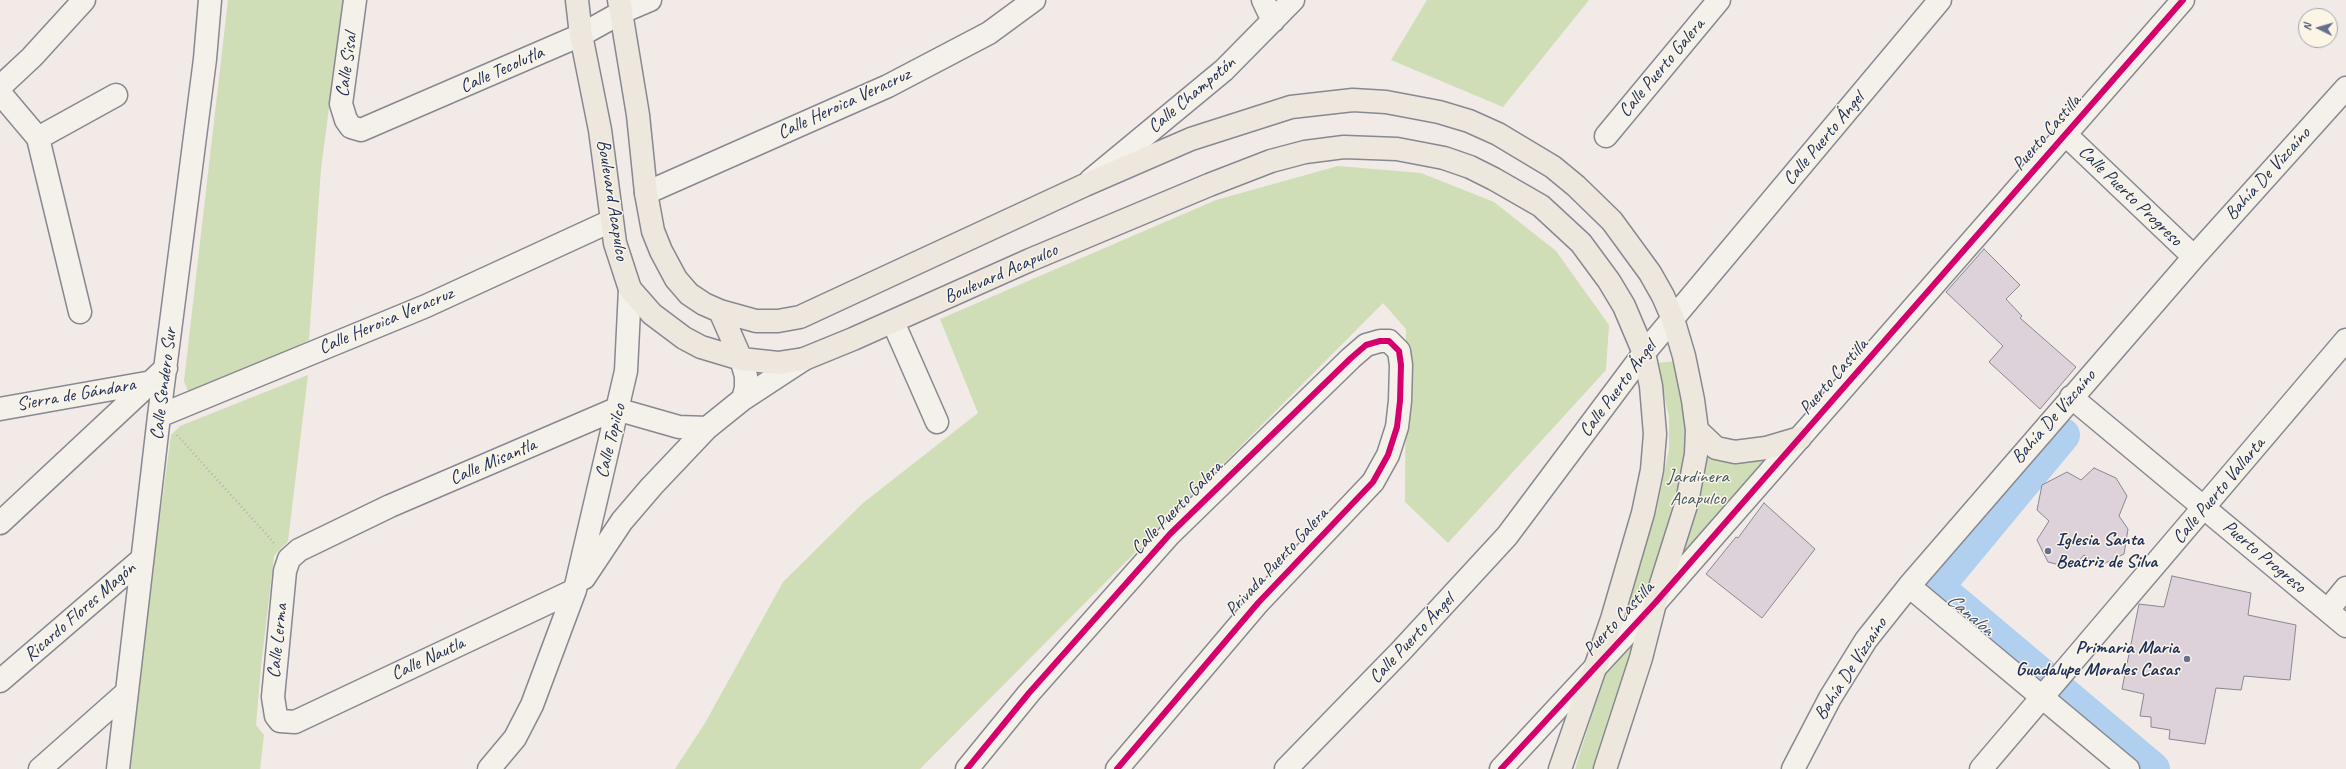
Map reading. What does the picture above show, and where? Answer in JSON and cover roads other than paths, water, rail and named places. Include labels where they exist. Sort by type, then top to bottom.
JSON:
[{"type":"main road","name":"Boulevard Acapulco","points":[[577,0],[600,130],[615,244],[630,289],[652,314],[684,338],[701,347],[741,359],[778,363],[804,359],[893,322],[1030,260],[1271,160],[1305,152],[1344,147],[1397,149],[1444,158],[1470,167],[1540,206],[1581,243],[1610,281],[1624,306],[1644,353]]},
{"type":"main road","name":"Boulevard Acapulco","points":[[621,6],[638,115],[646,193],[653,231],[660,251],[676,279],[694,297],[720,311],[756,321],[778,321],[800,317],[1085,185],[1191,139],[1291,107],[1353,100],[1386,102],[1439,112],[1469,121],[1525,149],[1553,168],[1596,205],[1612,222],[1650,273],[1673,320]]},
{"type":"main road","points":[[720,311],[741,359]]},
{"type":"main road","points":[[1605,769],[1641,658],[1655,604],[1687,502],[1696,454],[1697,430],[1687,371],[1673,320]]},
{"type":"main road","points":[[1560,769],[1612,619],[1643,513],[1652,470],[1655,451],[1654,418],[1651,386],[1644,353]]},
{"type":"main road","points":[[1697,430],[1716,448],[1735,452],[1766,448],[1800,438]]},
{"type":"street","points":[[0,87],[32,58],[84,0]]},
{"type":"street","name":"Calle Sendero Sur","points":[[118,769],[159,416],[159,375],[205,59],[210,0]]},
{"type":"street","name":"Calle Sisal","points":[[351,127],[346,120],[341,104],[355,0]]},
{"type":"street","name":"Calle Tecolutla","points":[[351,127],[361,130],[369,128],[582,35],[621,6],[650,0]]},
{"type":"street","name":"Calle Heroica Veracruz","points":[[646,193],[888,86],[989,33],[1034,0]]},
{"type":"street","points":[[1263,0],[1273,22]]},
{"type":"street","name":"Calle Champotón","points":[[1085,185],[1224,70],[1273,22],[1293,0]]},
{"type":"street","name":"Calle Puerto Galera","points":[[1606,136],[1719,0]]},
{"type":"street","name":"Calle Puerto Ángel","points":[[1286,769],[1400,652],[1507,536],[1644,353],[1940,0]]},
{"type":"street","name":"Puerto Castilla","points":[[1501,769],[1655,604],[2183,0]]},
{"type":"street","name":"Bahía De Vizcaíno","points":[[1793,769],[1830,698],[1866,640],[1909,586],[2071,397],[2346,88]]},
{"type":"street","points":[[0,93],[38,138],[80,312]]},
{"type":"street","points":[[38,138],[116,95]]},
{"type":"street","name":"Calle Puerto Progreso","points":[[2066,135],[2194,257]]},
{"type":"street","name":"Calle Heroica Veracruz","points":[[159,416],[426,306],[612,222]]},
{"type":"street","name":"Calle Topilco","points":[[489,769],[515,738],[532,705],[575,590],[616,409],[622,398],[626,371],[630,289]]},
{"type":"street","points":[[893,322],[937,422]]},
{"type":"street","name":"Calle Puerto Vallarta","points":[[1981,769],[2346,340]]},
{"type":"street","name":"Calle Puerto Galera","points":[[967,769],[1029,693],[1170,534],[1339,369],[1366,345],[1380,341],[1389,341],[1399,351]]},
{"type":"street","name":"Privada Puerto Galera","points":[[1117,769],[1258,603],[1373,482],[1388,455],[1397,427],[1401,378],[1399,351]]},
{"type":"street","points":[[741,359],[746,376],[746,388],[743,399]]},
{"type":"street","name":"Calle Topilco","points":[[575,590],[622,521],[652,486],[707,428],[743,399],[804,359]]},
{"type":"street","points":[[0,523],[159,375]]},
{"type":"street","name":"Sierra de Gándara","points":[[0,409],[159,375]]},
{"type":"street","name":"Puerto Progreso","points":[[2071,397],[2205,507],[2346,626]]},
{"type":"street","points":[[616,409],[679,427],[707,428]]},
{"type":"street","name":"Calle Misantla","points":[[289,559],[299,550],[390,506],[616,409]]},
{"type":"street","name":"Ricardo Flores Magón","points":[[0,681],[142,559]]},
{"type":"street","name":"Calle Lerma","points":[[280,721],[276,716],[273,697],[285,571],[289,559]]},
{"type":"street","points":[[1909,586],[2052,687],[2128,769]]},
{"type":"street","points":[[2328,610],[2346,588]]},
{"type":"street","name":"Calle Nautla","points":[[280,721],[295,722],[575,590]]},
{"type":"street","points":[[40,769],[127,692]]},
{"type":"waterway","name":"Canalon","points":[[2063,435],[1937,587],[2153,769]]},
{"type":"place","name":"Iglesia Santa Beatriz de Silva","points":[[2048,551]]},
{"type":"place","name":"Primaria Maria Guadalupe Morales Casas","points":[[2187,659]]},
{"type":"park label","name":"Jardinera Acapulco","points":[[1698,488]]}]
